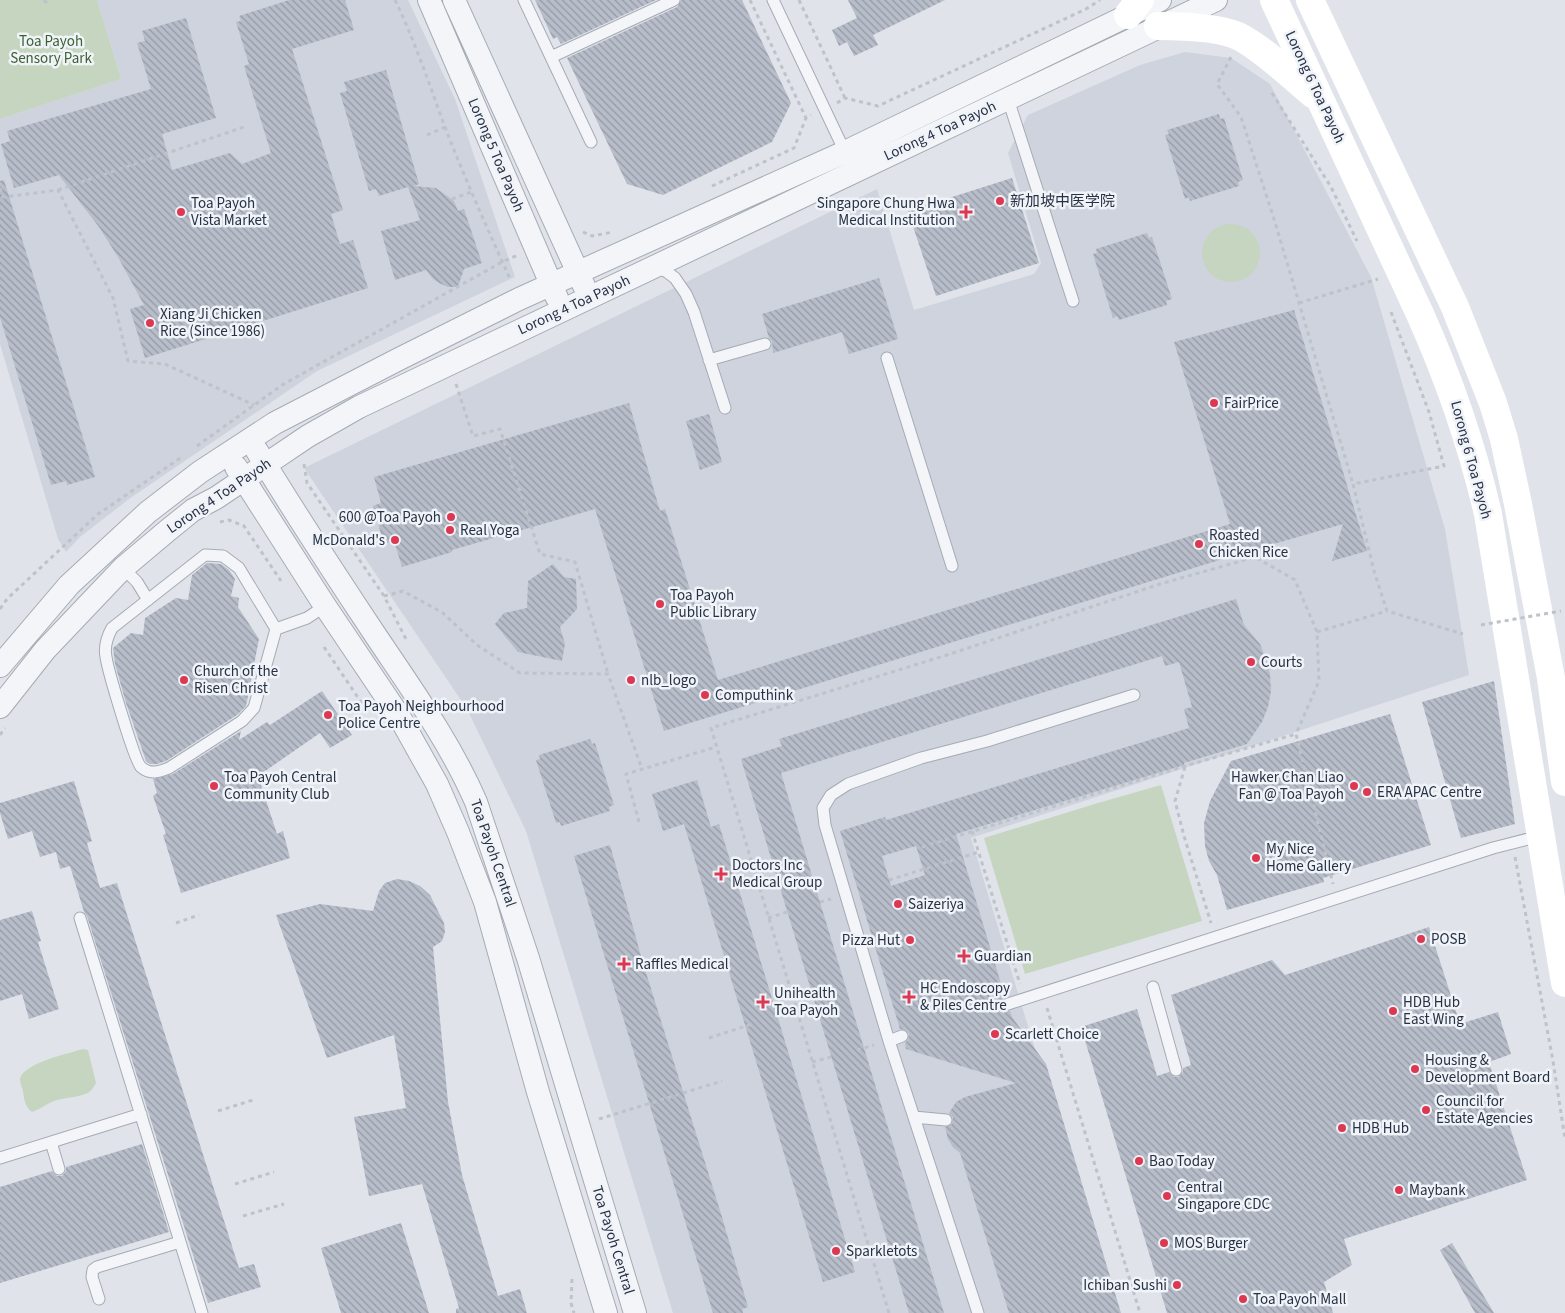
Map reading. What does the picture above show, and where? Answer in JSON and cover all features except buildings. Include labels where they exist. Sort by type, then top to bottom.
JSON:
[{"type":"main road","name":"Lorong 6 Toa Payoh","points":[[1274,0],[1432,341],[1458,406],[1472,450],[1488,514],[1565,982]]},
{"type":"main road","points":[[1310,0],[1455,307],[1493,402],[1504,439],[1522,522],[1551,678],[1565,782]]},
{"type":"main road","points":[[1159,13],[1188,26],[1240,38],[1271,60],[1321,101]]},
{"type":"street","name":"Lorong 5 Toa Payoh","points":[[429,0],[562,310]]},
{"type":"street","name":"Lorong 5 Toa Payoh","points":[[454,0],[589,298]]},
{"type":"street","name":"Lorong 4 Toa Payoh","points":[[0,706],[45,650],[123,568],[193,510],[216,498],[308,436],[359,407],[1008,99],[1159,13],[1216,0]]},
{"type":"street","name":"Lorong 4 Toa Payoh","points":[[0,666],[69,585],[120,536],[200,472],[275,423],[399,358],[550,284],[845,152],[1134,8],[1159,13]]},
{"type":"street","name":"Toa Payoh Central","points":[[250,440],[320,553],[415,695],[466,777],[476,802],[530,968],[635,1313]]},
{"type":"street","name":"Toa Payoh Central","points":[[228,454],[244,479],[316,612],[399,716],[437,784],[458,832],[484,902],[538,1092],[606,1313]]},
{"type":"lane","points":[[524,0],[591,142]]},
{"type":"lane","points":[[551,58],[674,0]]},
{"type":"lane","points":[[774,0],[845,152]]},
{"type":"lane","points":[[1008,99],[1072,301]]},
{"type":"lane","points":[[656,266],[675,278],[686,294],[694,312],[724,408]]},
{"type":"lane","points":[[709,360],[765,344]]},
{"type":"lane","points":[[887,358],[952,566]]},
{"type":"lane","points":[[205,555],[223,556],[239,568],[276,629],[259,695],[254,708],[242,721],[169,768],[158,773],[148,772],[139,766],[105,656],[106,640],[112,628],[205,555]]},
{"type":"lane","points":[[123,568],[137,582],[148,600]]},
{"type":"lane","points":[[276,629],[316,612]]},
{"type":"lane","points":[[978,1313],[889,1041],[825,825],[823,808],[832,795],[848,784],[921,758],[987,741],[1134,695]]},
{"type":"lane","points":[[1008,1004],[1540,836]]},
{"type":"lane","points":[[80,918],[202,1313]]},
{"type":"lane","points":[[1153,987],[1176,1070]]},
{"type":"lane","points":[[889,1041],[902,1036]]},
{"type":"lane","points":[[0,1158],[141,1114]]},
{"type":"lane","points":[[914,1117],[946,1120]]},
{"type":"lane","points":[[51,1142],[59,1169]]},
{"type":"lane","points":[[99,1299],[92,1277],[93,1270],[96,1267],[180,1242]]},
{"type":"path","points":[[44,0],[47,3],[49,0]]},
{"type":"path","points":[[195,447],[282,386],[502,262],[445,127],[410,32],[394,0]]},
{"type":"path","points":[[706,189],[794,148],[806,118],[750,0]]},
{"type":"path","points":[[799,0],[845,98],[878,106],[1086,9],[1100,0]]},
{"type":"path","points":[[1240,38],[1217,84],[1241,118],[1274,219],[1352,484],[1374,571],[1387,611]]},
{"type":"path","points":[[1267,86],[1278,100],[1330,187],[1360,246]]},
{"type":"path","points":[[0,188],[3,197],[58,190],[247,126]]},
{"type":"path","points":[[426,135],[445,127]]},
{"type":"path","points":[[58,190],[113,298],[128,361],[165,364],[254,405]]},
{"type":"path","points":[[452,199],[471,192]]},
{"type":"path","points":[[578,229],[592,236],[617,231]]},
{"type":"path","points":[[1372,271],[1380,287]]},
{"type":"path","points":[[1299,303],[1384,277]]},
{"type":"path","points":[[1352,484],[1444,466],[1428,412],[1388,304]]},
{"type":"path","points":[[455,382],[473,436],[500,429],[540,554],[575,562],[608,674],[642,769]]},
{"type":"path","points":[[0,609],[7,599],[98,514],[188,453]]},
{"type":"path","points":[[244,526],[286,588]]},
{"type":"path","points":[[889,1313],[711,728],[947,655],[1160,584],[1255,557],[1295,580],[1317,632],[1319,681],[1296,734],[1333,884]]},
{"type":"path","points":[[384,596],[403,591],[444,613],[477,645],[520,673],[608,674]]},
{"type":"path","points":[[1317,632],[1387,611],[1463,634]]},
{"type":"path","points":[[1482,625],[1561,611]]},
{"type":"path","points":[[316,612],[334,663],[366,710]]},
{"type":"path","points":[[922,847],[1296,734]]},
{"type":"path","points":[[639,822],[626,774],[716,747]]},
{"type":"path","points":[[1185,766],[1174,801],[1212,926]]},
{"type":"path","points":[[972,832],[1025,999]]},
{"type":"path","points":[[1513,843],[1553,1061],[1565,1139]]},
{"type":"path","points":[[889,880],[979,852]]},
{"type":"path","points":[[768,918],[787,912]]},
{"type":"path","points":[[176,923],[199,915]]},
{"type":"path","points":[[1042,992],[1140,1313]]},
{"type":"path","points":[[777,1016],[796,1010]]},
{"type":"path","points":[[709,1038],[752,1024]]},
{"type":"path","points":[[812,1062],[831,1057]]},
{"type":"path","points":[[595,1120],[722,1081]]},
{"type":"path","points":[[218,1111],[253,1100]]},
{"type":"path","points":[[235,1184],[274,1172]]},
{"type":"path","points":[[243,1216],[284,1204]]},
{"type":"path","points":[[572,1270],[571,1303],[574,1313]]},
{"type":"shaded area","points":[[97,0],[408,0],[455,99],[515,277],[317,371],[129,499],[80,537],[66,552],[58,539],[0,344],[0,119],[121,79]]},
{"type":"shaded area","points":[[1185,52],[1231,58],[1270,84],[1371,277],[1445,529],[1469,675],[971,838],[1115,1313],[673,1313],[526,831],[467,709],[304,468],[877,189],[914,310],[1034,274],[1041,263],[1008,153],[1028,115],[1140,65]]},
{"type":"green space","name":"Toa Payoh Sensory Park","points":[[0,0],[97,0],[121,79],[0,119]]},
{"type":"green space","points":[[1225,224],[1237,224],[1247,228],[1256,237],[1260,259],[1252,274],[1237,282],[1225,282],[1215,278],[1206,269],[1202,259],[1202,247],[1206,237],[1215,228]]},
{"type":"green space","points":[[1161,785],[1202,921],[1025,974],[984,838]]},
{"type":"green space","points":[[83,1049],[88,1050],[96,1083],[92,1090],[82,1095],[54,1101],[32,1112],[24,1100],[20,1079],[23,1073],[29,1068],[48,1060]]},
{"type":"place","name":"新加坡中医学院","points":[[1000,201]]},
{"type":"place","name":"Toa Payoh Vista Market","points":[[181,212]]},
{"type":"place","name":"Singapore Chung Hwa Medical Institution","points":[[966,212]]},
{"type":"place","name":"Xiang Ji Chicken Rice (Since 1986)","points":[[150,323]]},
{"type":"place","name":"FairPrice","points":[[1214,403]]},
{"type":"place","name":"600 @Toa Payoh","points":[[451,517]]},
{"type":"place","name":"Real Yoga","points":[[450,530]]},
{"type":"place","name":"McDonald's","points":[[395,540]]},
{"type":"place","name":"Roasted Chicken Rice","points":[[1199,544]]},
{"type":"place","name":"Toa Payoh Public Library","points":[[660,604]]},
{"type":"place","name":"Courts","points":[[1251,662]]},
{"type":"place","name":"Church of the Risen Christ","points":[[184,680]]},
{"type":"place","name":"nlb_logo","points":[[631,680]]},
{"type":"place","name":"Computhink","points":[[705,695]]},
{"type":"place","name":"Toa Payoh Neighbourhood Police Centre","points":[[328,715]]},
{"type":"place","name":"Toa Payoh Central Community Club","points":[[214,786]]},
{"type":"place","name":"Hawker Chan Liao Fan @ Toa Payoh","points":[[1354,786]]},
{"type":"place","name":"ERA APAC Centre","points":[[1367,792]]},
{"type":"place","name":"My Nice Home Gallery","points":[[1256,858]]},
{"type":"place","name":"Doctors Inc Medical Group","points":[[721,874]]},
{"type":"place","name":"Saizeriya","points":[[898,904]]},
{"type":"place","name":"POSB","points":[[1421,939]]},
{"type":"place","name":"Pizza Hut","points":[[910,940]]},
{"type":"place","name":"Guardian","points":[[964,956]]},
{"type":"place","name":"Raffles Medical","points":[[624,964]]},
{"type":"place","name":"HC Endoscopy & Piles Centre","points":[[909,997]]},
{"type":"place","name":"Unihealth Toa Payoh","points":[[763,1002]]},
{"type":"place","name":"HDB Hub East Wing","points":[[1393,1011]]},
{"type":"place","name":"Scarlett Choice","points":[[995,1034]]},
{"type":"place","name":"Housing & Development Board","points":[[1415,1069]]},
{"type":"place","name":"Council for Estate Agencies","points":[[1426,1110]]},
{"type":"place","name":"HDB Hub","points":[[1342,1128]]},
{"type":"place","name":"Bao Today","points":[[1139,1161]]},
{"type":"place","name":"Maybank","points":[[1399,1190]]},
{"type":"place","name":"Central Singapore CDC","points":[[1167,1196]]},
{"type":"place","name":"MOS Burger","points":[[1164,1243]]},
{"type":"place","name":"Sparkletots","points":[[836,1251]]},
{"type":"place","name":"Ichiban Sushi","points":[[1177,1285]]},
{"type":"place","name":"Toa Payoh Mall","points":[[1243,1299]]}]
